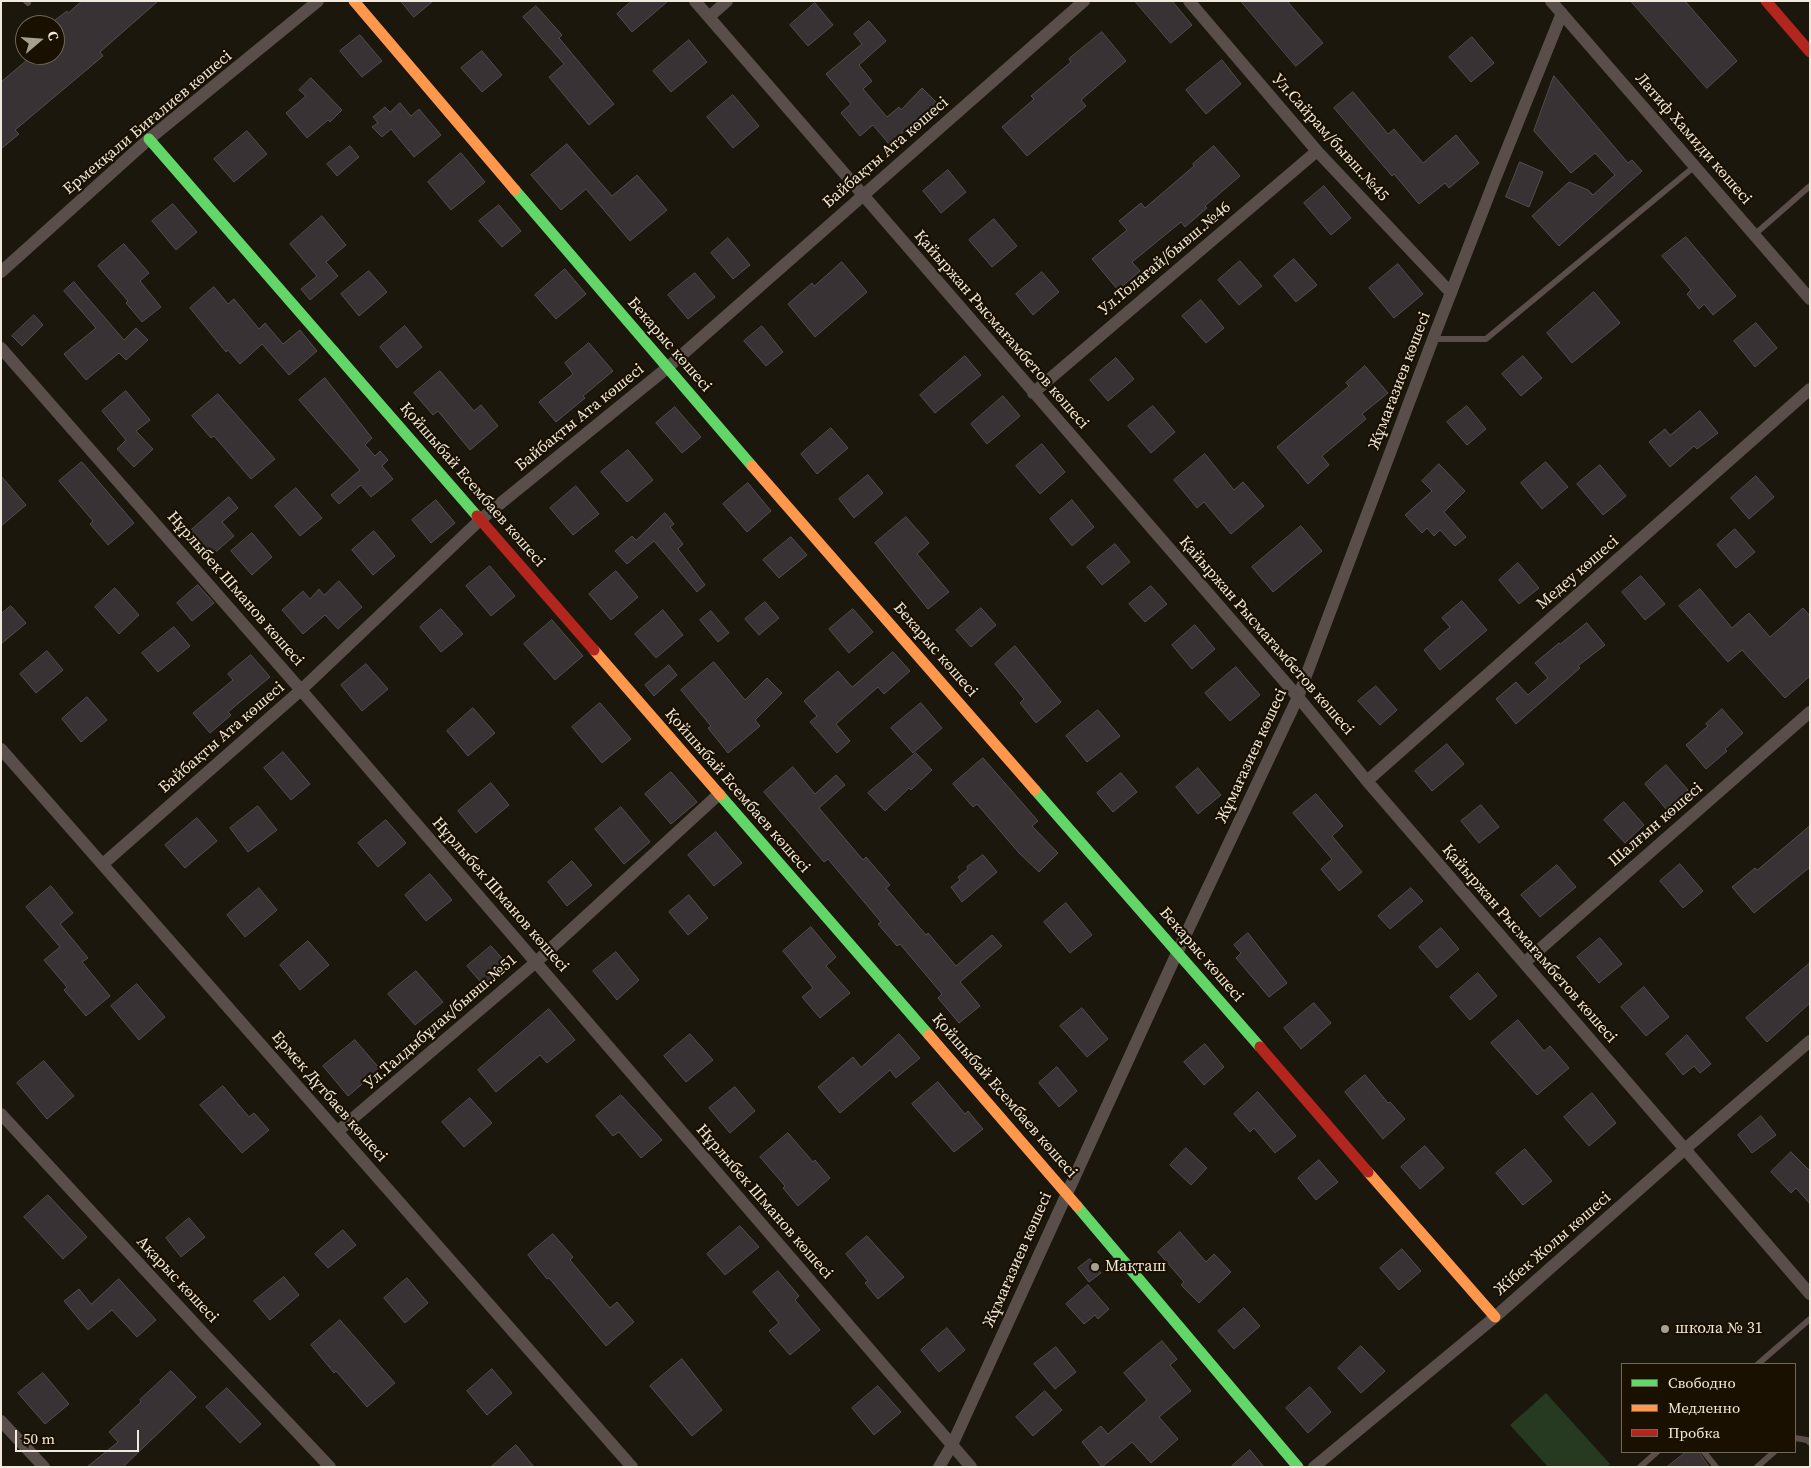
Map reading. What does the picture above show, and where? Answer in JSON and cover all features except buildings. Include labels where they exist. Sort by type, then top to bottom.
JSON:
[{"type":"main road","name":"Бекарыс көшесі","points":[[354,1],[667,368],[1494,1317]]},
{"type":"main road","points":[[1766,1],[1810,52]]},
{"type":"main road","name":"Қойшыбай Есембаев көшесі","points":[[149,139],[1066,1193],[1298,1467]]},
{"type":"street","name":"Ермекқали Биғалиев көшесі","points":[[1,272],[149,139],[318,1]]},
{"type":"street","name":"Қайыржан Рысмағамбетов көшесі","points":[[695,1],[1298,697],[1367,781],[1810,1294]]},
{"type":"street","points":[[709,17],[727,1]]},
{"type":"street","name":"Байбақты Ата көшесі","points":[[103,864],[301,690],[480,520],[667,368],[1084,1]]},
{"type":"street","name":"Ул.Сайрам/бывш.№45","points":[[1189,1],[1317,151],[1451,293]]},
{"type":"street","name":"Латиф Хамиди көшесі","points":[[1551,1],[1810,299]]},
{"type":"street","name":"Жұмағазиев көшесі","points":[[939,1467],[952,1445],[1177,953],[1298,697],[1433,339],[1562,14]]},
{"type":"street","name":"Ул.Толағай/бывш.№46","points":[[1033,393],[1317,151]]},
{"type":"street","name":"Нұрлыбек Шманов көшесі","points":[[1,348],[301,690],[971,1467]]},
{"type":"street","name":"Медеу көшесі","points":[[1367,781],[1810,389]]},
{"type":"street","name":"Шалғын көшесі","points":[[1524,962],[1810,712]]},
{"type":"street","name":"Ермек Дүтбаев көшесi","points":[[1,749],[632,1467]]},
{"type":"street","name":"Ул.Талдыбұлақ/бывш.№51","points":[[338,1131],[536,962],[719,794]]},
{"type":"street","name":"Жібек Жолы көшесі","points":[[1314,1467],[1494,1317],[1810,1042]]},
{"type":"street","name":"Ақарыс көшесi","points":[[1,1114],[330,1467]]},
{"type":"street","points":[[1,1421],[44,1467]]},
{"type":"lane","points":[[1433,339],[1486,339],[1695,166]]},
{"type":"lane","points":[[1754,235],[1810,186]]},
{"type":"lane","points":[[1759,1363],[1810,1319]]},
{"type":"lane","points":[[1796,1438],[1807,1440],[1810,1443]]},
{"type":"lane","points":[[1640,1467],[1656,1453]]},
{"type":"lane","points":[[1705,1453],[1716,1467]]},
{"type":"lane","points":[[1757,1467],[1773,1453]]},
{"type":"green space","points":[[1546,1393],[1610,1464],[1607,1467],[1548,1467],[1510,1425]]},
{"type":"traffic: fast","points":[[149,139],[477,516]]},
{"type":"traffic: fast","points":[[515,190],[752,466]]},
{"type":"traffic: fast","points":[[1035,790],[1260,1047]]},
{"type":"traffic: fast","points":[[720,795],[929,1035]]},
{"type":"traffic: fast","points":[[1077,1206],[1298,1467]]},
{"type":"traffic: slow","points":[[354,1],[515,190]]},
{"type":"traffic: slow","points":[[752,466],[1035,790]]},
{"type":"traffic: slow","points":[[594,650],[720,795]]},
{"type":"traffic: slow","points":[[929,1035],[1077,1206]]},
{"type":"traffic: slow","points":[[1368,1172],[1495,1317]]},
{"type":"traffic: jam","points":[[1766,1],[1810,52]]},
{"type":"traffic: jam","points":[[477,516],[594,650]]},
{"type":"traffic: jam","points":[[1260,1047],[1368,1172]]},
{"type":"place","name":"Мақташ","points":[[1095,1267]]},
{"type":"place","name":"школа № 31","points":[[1665,1329]]}]
